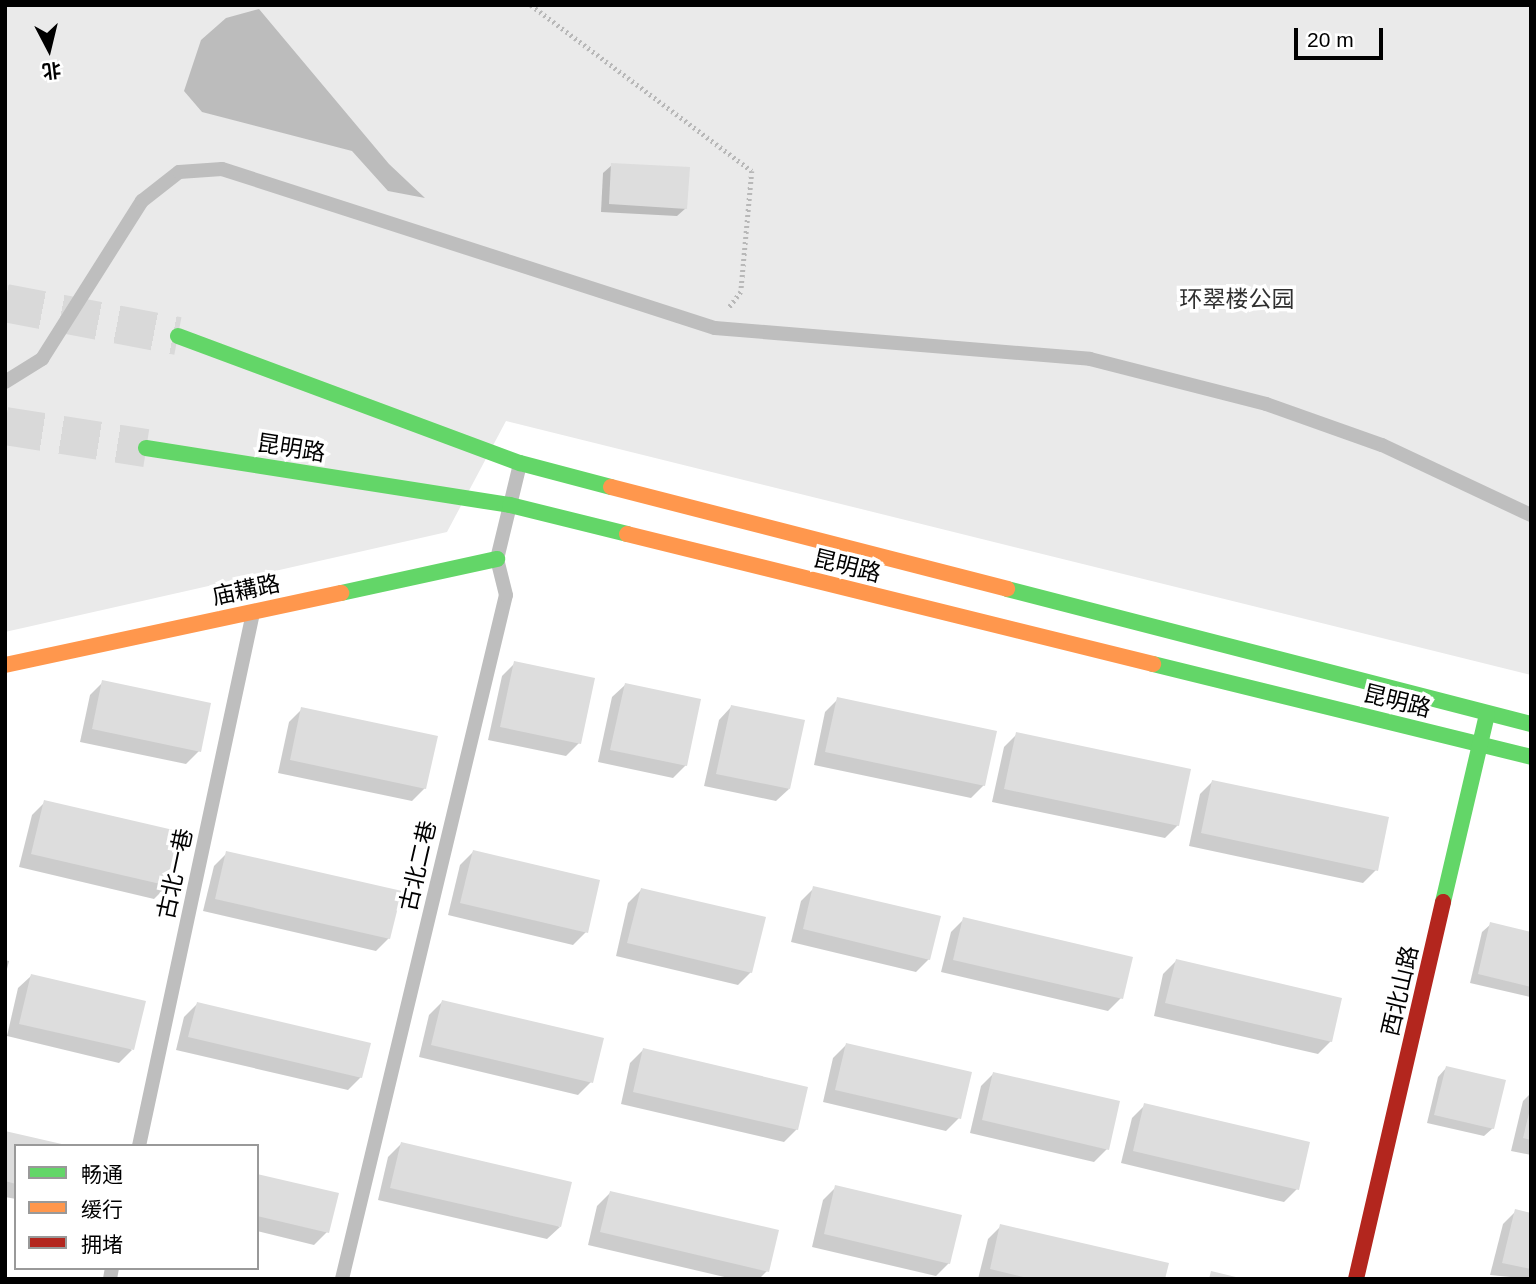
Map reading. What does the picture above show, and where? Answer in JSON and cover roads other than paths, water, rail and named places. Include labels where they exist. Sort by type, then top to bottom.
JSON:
[{"type":"main road","name":"昆明路","points":[[178,336],[520,463],[1531,724]]},
{"type":"main road","name":"昆明路","points":[[146,448],[510,505],[1531,757]]},
{"type":"main road","name":"庙耩路","points":[[5,665],[497,559]]},
{"type":"main road","name":"西北山路","points":[[1356,1279],[1487,714]]},
{"type":"lane","points":[[5,382],[43,359],[142,201],[179,172],[222,169],[715,328],[1090,359],[1305,418],[1382,445],[1531,515]]},
{"type":"lane","name":"古北二巷","points":[[342,1279],[506,595],[497,559],[520,463]]},
{"type":"lane","name":"古北一巷","points":[[139,1144],[254,612]]},
{"type":"tunnel","points":[[5,303],[178,336]]},
{"type":"tunnel","points":[[5,426],[146,448]]},
{"type":"park label","name":"环翠楼公园","points":[[1237,299]]}]
